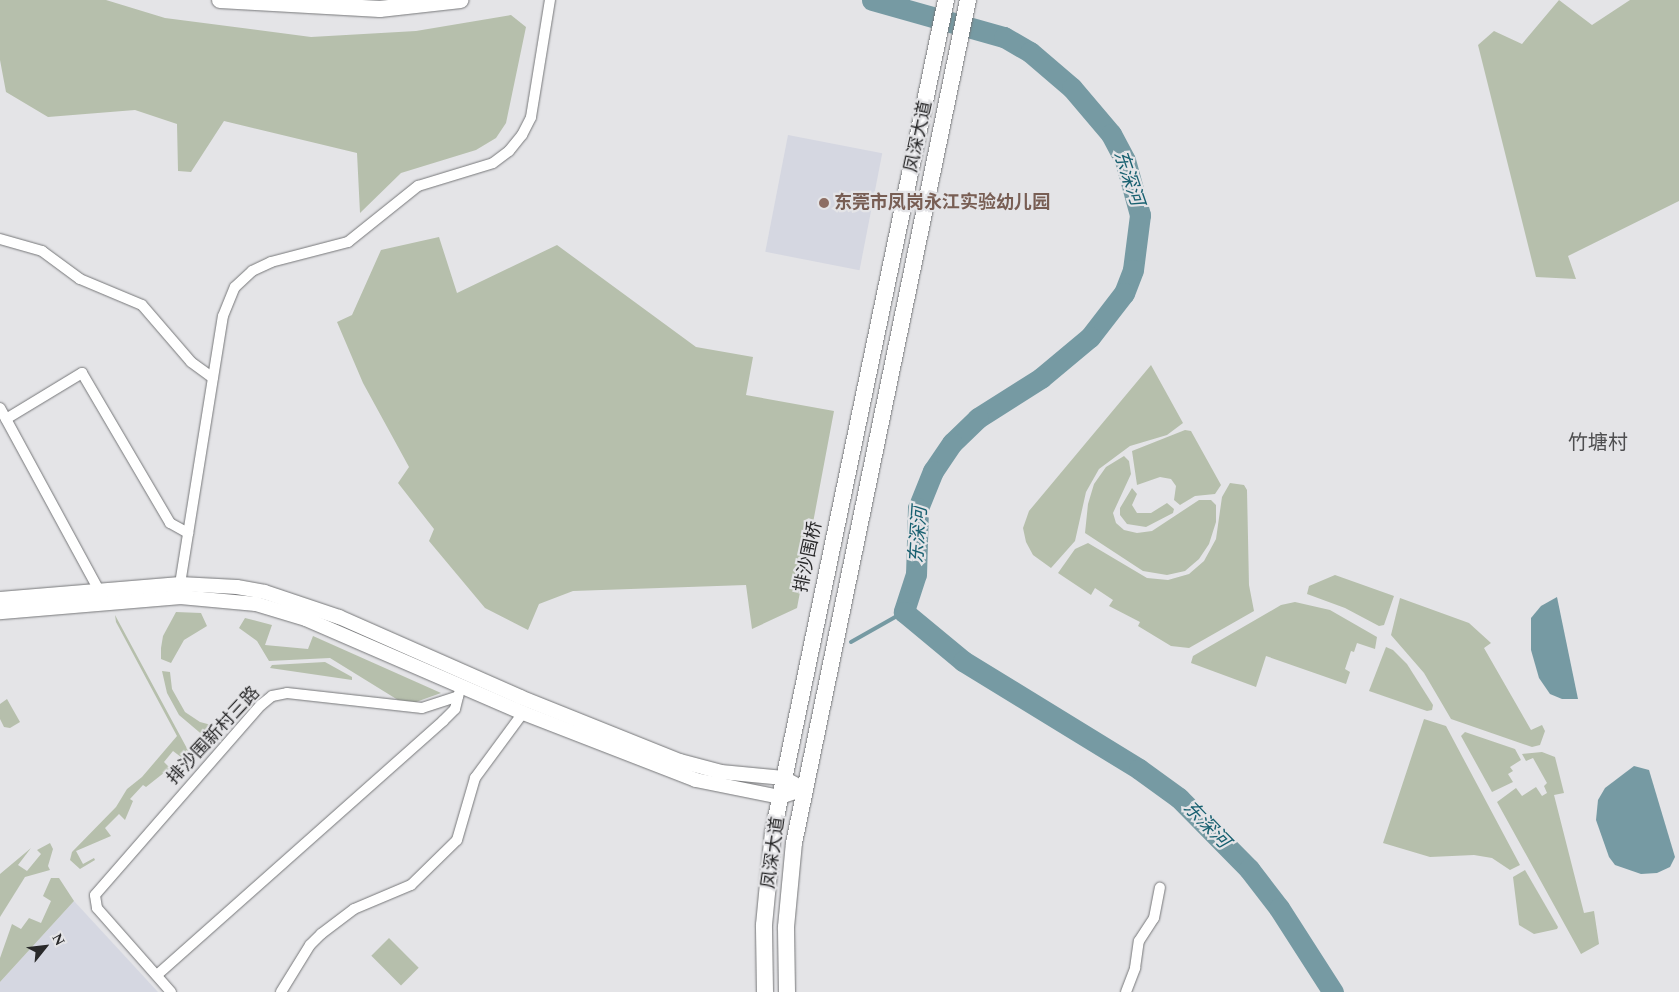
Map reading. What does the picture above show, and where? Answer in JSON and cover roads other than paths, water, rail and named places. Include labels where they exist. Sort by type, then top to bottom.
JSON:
[{"type":"main road","points":[[220,0],[321,4],[380,9],[461,0]]},
{"type":"main road","points":[[321,4],[341,0]]},
{"type":"main road","name":"凤深大道","points":[[862,399],[946,0]]},
{"type":"main road","name":"凤深大道","points":[[786,992],[788,889],[804,790],[968,0]]},
{"type":"main road","name":"排沙围桥","points":[[794,724],[862,399]]},
{"type":"main road","name":"凤深大道","points":[[765,992],[765,898],[780,797],[794,724]]},
{"type":"street","points":[[180,584],[213,378],[228,302],[235,287],[252,271],[270,262],[348,242],[418,186],[493,163],[517,144],[531,116],[550,0]]},
{"type":"street","points":[[0,240],[42,250],[80,278],[142,306],[191,362],[213,378]]},
{"type":"street","points":[[6,419],[82,373],[170,523],[188,533]]},
{"type":"street","points":[[0,408],[99,590]]},
{"type":"street","points":[[0,599],[180,584],[237,587],[290,599],[680,761],[721,772],[784,778],[804,790]]},
{"type":"street","points":[[0,612],[155,598],[231,600],[306,618],[460,691],[523,713],[696,780],[780,797],[804,790]]},
{"type":"street","points":[[172,992],[157,975],[443,721],[455,709],[460,691]]},
{"type":"street","name":"排沙围新村三路","points":[[157,975],[97,908],[95,895],[272,696],[296,693],[422,708],[460,691]]},
{"type":"street","points":[[281,992],[310,946],[321,934],[354,909],[411,885],[457,840],[475,778],[523,713]]},
{"type":"street","points":[[1126,992],[1135,968],[1139,941],[1154,918],[1160,888]]},
{"type":"water","points":[[1557,597],[1578,699],[1562,699],[1550,694],[1539,678],[1531,650],[1531,618],[1541,606]]},
{"type":"water","points":[[1634,766],[1649,770],[1675,857],[1670,867],[1657,873],[1641,874],[1615,865],[1609,857],[1596,820],[1598,800],[1605,788]]},
{"type":"waterway","name":"东深河","points":[[872,0],[1004,37],[1030,52],[1072,88],[1111,134],[1125,160],[1140,215],[1133,270],[1124,293],[1090,337],[1041,378],[978,418],[952,443],[933,471],[918,508],[916,574],[904,612],[963,661],[1139,769],[1179,798],[1249,869],[1279,908],[1333,992]]},
{"type":"waterway","points":[[851,642],[904,612]]},
{"type":"place","name":"东莞市凤岗永江实验幼儿园","points":[[824,203]]},
{"type":"district","name":"竹塘村","points":[[1598,443]]}]
